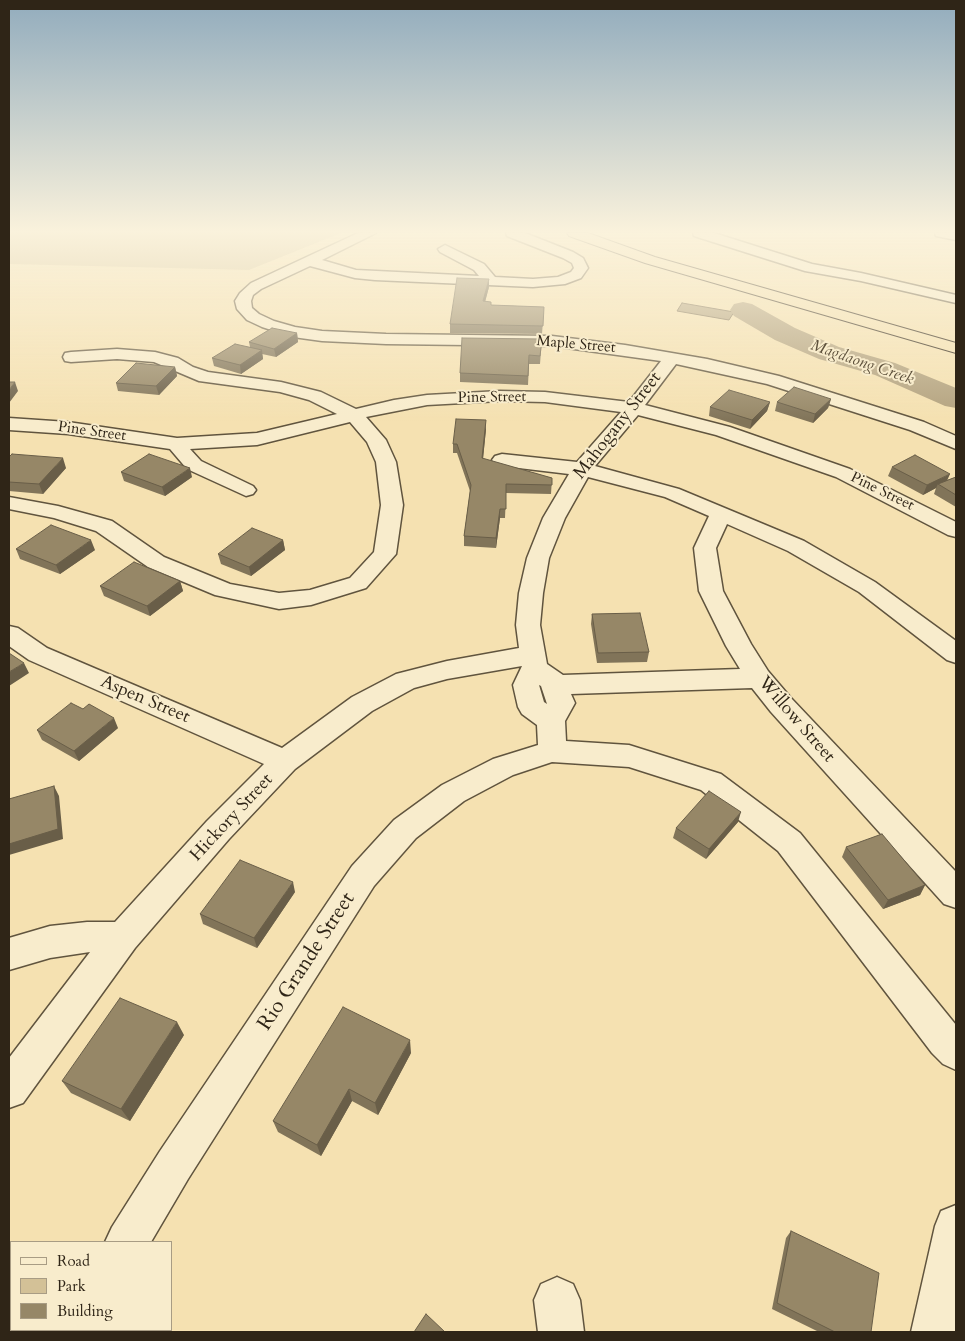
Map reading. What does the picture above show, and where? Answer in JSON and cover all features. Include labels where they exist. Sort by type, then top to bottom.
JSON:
[{"type":"highway","points":[[774,296],[956,348]]},
{"type":"street","name":"Maple Street","points":[[246,296],[243,301],[245,309],[253,317],[294,332],[322,336],[386,340],[552,341],[599,346],[707,364],[773,380],[917,426],[956,443]]},
{"type":"street","points":[[941,296],[956,299]]},
{"type":"street","points":[[9,504],[58,512],[104,526],[156,562],[223,590],[279,600],[311,598],[358,583],[385,554],[392,505],[386,462],[376,440],[354,415],[315,396],[281,387],[206,377],[155,357],[118,354],[71,357]]},
{"type":"street","name":"Mahogany Street","points":[[551,736],[532,707],[526,684],[541,669],[528,625],[531,593],[538,558],[554,518],[582,469],[634,408],[672,358]]},
{"type":"street","name":"Pine Street","points":[[9,424],[68,428],[177,444],[257,439],[394,405],[427,400],[500,396],[545,397],[634,408],[723,431],[843,473],[956,530]]},
{"type":"street","points":[[177,444],[183,454],[194,465],[246,490]]},
{"type":"street","points":[[502,460],[582,469],[672,493],[796,546],[867,587],[956,654]]},
{"type":"street","name":"Willow Street","points":[[721,514],[706,548],[711,591],[739,646],[759,678],[800,726],[956,894]]},
{"type":"street","name":"Aspen Street","points":[[9,634],[38,654],[285,761]]},
{"type":"street","name":"Hickory Street","points":[[9,1089],[123,937],[218,830],[285,761],[362,704],[405,682],[447,670],[541,669],[759,678]]},
{"type":"street","name":"Rio Grande Street","points":[[128,1241],[180,1157],[363,876],[405,829],[453,793],[503,767],[551,736],[630,756],[711,782],[789,842],[870,942],[945,1040],[956,1051]]},
{"type":"street","points":[[9,954],[50,942],[87,937],[123,937]]},
{"type":"street","points":[[934,1332],[956,1226]]},
{"type":"shaded area","points":[[682,303],[734,312],[729,320],[677,311]]},
{"type":"building","points":[[454,296],[484,296],[483,301],[491,302],[491,305],[544,307],[543,326],[450,324]]},
{"type":"building","points":[[272,328],[297,333],[274,349],[249,342]]},
{"type":"building","points":[[462,338],[542,339],[540,356],[529,355],[528,376],[460,373]]},
{"type":"building","points":[[235,344],[262,350],[240,365],[212,358]]},
{"type":"building","points":[[136,363],[175,367],[156,386],[116,383]]},
{"type":"building","points":[[9,382],[15,382],[9,390]]},
{"type":"building","points":[[794,387],[831,399],[815,414],[777,402]]},
{"type":"building","points":[[729,390],[770,402],[752,420],[710,407]]},
{"type":"building","points":[[456,419],[486,420],[482,458],[552,478],[552,485],[506,484],[506,509],[500,509],[496,538],[464,536],[471,485],[457,444],[453,444]]},
{"type":"building","points":[[12,454],[63,458],[39,484],[9,482],[9,457]]},
{"type":"building","points":[[149,454],[190,468],[162,487],[121,472]]},
{"type":"building","points":[[915,455],[950,474],[927,485],[892,467]]},
{"type":"building","points":[[956,477],[956,495],[938,484]]},
{"type":"building","points":[[51,525],[91,540],[56,565],[16,549]]},
{"type":"building","points":[[252,528],[283,540],[249,567],[218,554]]},
{"type":"building","points":[[134,562],[180,581],[147,606],[100,586]]},
{"type":"building","points":[[640,613],[649,652],[598,653],[592,614]]},
{"type":"building","points":[[9,653],[24,663],[9,672]]},
{"type":"building","points":[[71,703],[83,709],[89,704],[114,718],[74,751],[37,730]]},
{"type":"building","points":[[54,786],[58,829],[9,844],[9,799]]},
{"type":"building","points":[[709,791],[741,812],[709,849],[676,828]]},
{"type":"building","points":[[882,834],[925,885],[888,900],[846,847]]},
{"type":"building","points":[[240,860],[293,882],[254,938],[200,914]]},
{"type":"building","points":[[120,998],[177,1022],[121,1109],[62,1081]]},
{"type":"building","points":[[343,1007],[410,1040],[375,1103],[349,1089],[317,1145],[273,1121]]},
{"type":"building","points":[[791,1231],[879,1273],[871,1332],[835,1332],[777,1303]]},
{"type":"building","points":[[426,1314],[445,1332],[414,1332]]},
{"type":"waterway","name":"Magdaong Creek","points":[[743,310],[785,334],[829,353],[885,369],[956,399]]}]
